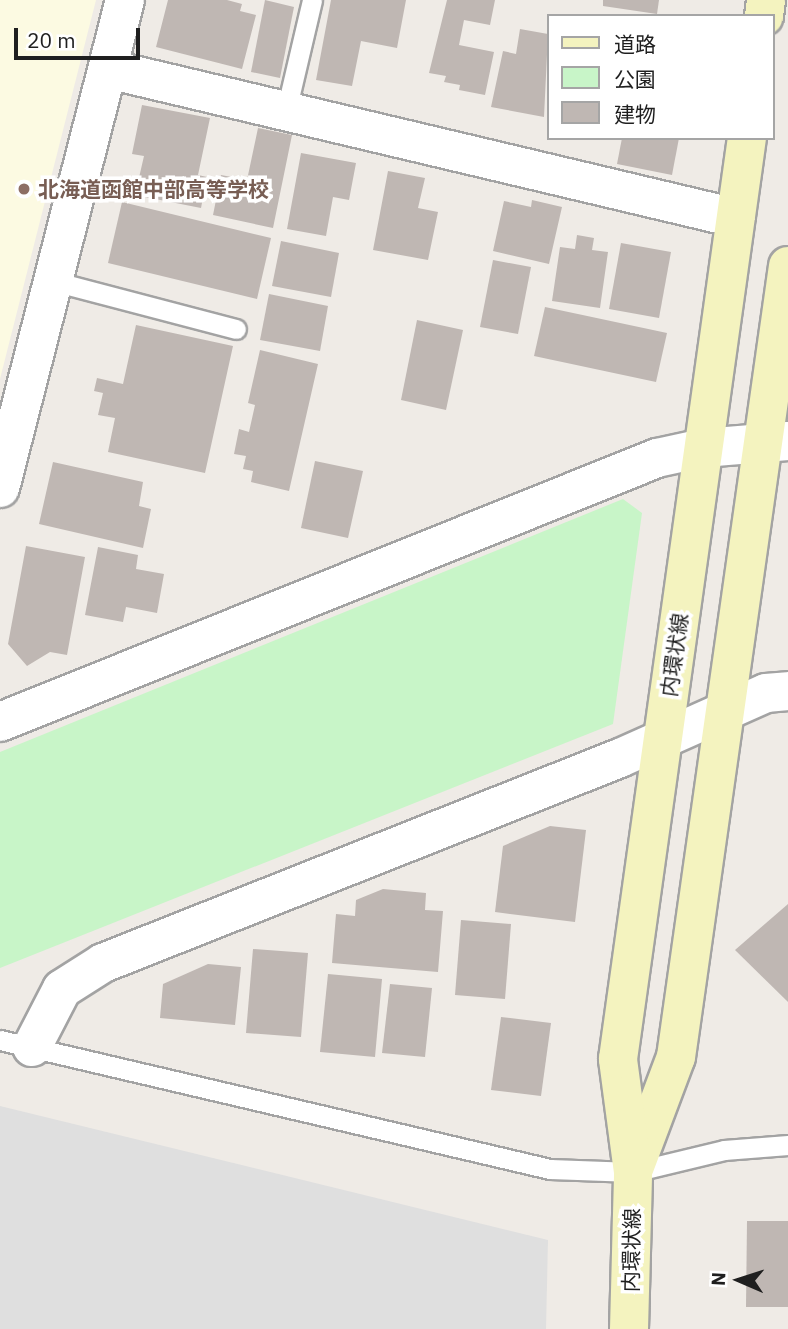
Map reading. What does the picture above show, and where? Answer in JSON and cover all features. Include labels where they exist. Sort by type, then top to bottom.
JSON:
[{"type":"street","points":[[5,451],[54,281],[125,0]]},
{"type":"street","points":[[108,69],[736,218]]},
{"type":"street","name":"内環状線","points":[[629,1329],[633,1172],[618,1059],[747,140]]},
{"type":"street","name":"内環状線","points":[[633,1172],[676,1057],[724,715],[776,442],[788,266]]},
{"type":"street","points":[[0,722],[657,458],[704,448],[776,442]]},
{"type":"street","points":[[16,1043],[62,989],[103,963],[662,741],[724,715],[766,693],[788,691]]},
{"type":"lane","points":[[286,111],[312,0]]},
{"type":"lane","points":[[54,281],[236,329]]},
{"type":"lane","points":[[16,1043],[550,1169],[633,1172],[724,1150],[788,1145]]},
{"type":"shaded area","name":"北海道函館中部高等学校","points":[[0,0],[96,0],[0,379]]},
{"type":"shaded area","points":[[0,1106],[548,1240],[546,1329],[0,1329]]},
{"type":"green space","points":[[623,499],[642,513],[613,724],[0,968],[0,752]]},
{"type":"building","points":[[168,0],[227,0],[242,4],[240,11],[256,15],[242,69],[156,47]]},
{"type":"building","points":[[265,0],[294,7],[280,78],[251,72]]},
{"type":"building","points":[[331,0],[406,0],[397,48],[361,41],[352,86],[316,80]]},
{"type":"building","points":[[447,0],[495,0],[490,25],[464,20],[459,45],[494,52],[485,95],[459,90],[460,85],[444,82],[446,76],[429,73]]},
{"type":"building","points":[[603,0],[659,0],[657,14],[603,6]]},
{"type":"building","points":[[520,29],[546,34],[544,117],[491,107],[503,51],[516,54]]},
{"type":"building","points":[[142,105],[210,118],[198,175],[207,177],[201,208],[135,195],[144,156],[132,154]]},
{"type":"building","points":[[258,128],[292,135],[273,228],[213,215],[221,175],[247,180]]},
{"type":"building","points":[[622,140],[679,140],[672,175],[617,164]]},
{"type":"building","points":[[301,153],[356,163],[349,200],[333,197],[326,236],[287,229]]},
{"type":"building","points":[[388,171],[425,178],[418,208],[438,212],[428,260],[373,250]]},
{"type":"building","points":[[532,200],[562,207],[549,264],[493,251],[504,201],[531,207]]},
{"type":"building","points":[[122,202],[271,238],[257,299],[108,263]]},
{"type":"building","points":[[577,235],[594,238],[592,250],[608,252],[600,308],[552,301],[560,247],[575,249]]},
{"type":"building","points":[[281,241],[339,253],[331,297],[272,286]]},
{"type":"building","points":[[621,243],[671,252],[659,318],[609,309]]},
{"type":"building","points":[[493,260],[531,267],[518,334],[480,327]]},
{"type":"building","points":[[269,294],[328,306],[320,351],[260,340]]},
{"type":"building","points":[[545,307],[667,333],[656,382],[534,356]]},
{"type":"building","points":[[417,320],[463,330],[446,410],[401,400]]},
{"type":"building","points":[[136,325],[233,346],[205,473],[108,452],[115,418],[98,415],[103,393],[94,391],[97,378],[123,384]]},
{"type":"building","points":[[260,350],[318,364],[289,491],[251,482],[253,471],[243,469],[246,456],[234,454],[239,429],[249,432],[255,405],[248,403]]},
{"type":"building","points":[[315,461],[363,471],[348,538],[301,528]]},
{"type":"building","points":[[53,462],[143,482],[139,506],[151,509],[143,548],[39,524]]},
{"type":"building","points":[[26,546],[85,557],[67,655],[50,652],[27,666],[8,644]]},
{"type":"building","points":[[98,547],[138,555],[136,569],[164,574],[157,613],[126,607],[123,622],[85,615]]},
{"type":"building","points":[[550,826],[586,830],[575,922],[495,912],[503,846]]},
{"type":"building","points":[[383,889],[426,893],[425,910],[443,911],[438,972],[332,963],[336,914],[355,916],[356,900]]},
{"type":"building","points":[[788,904],[788,1002],[735,950]]},
{"type":"building","points":[[461,920],[511,924],[505,999],[455,995]]},
{"type":"building","points":[[253,949],[308,953],[301,1037],[246,1033]]},
{"type":"building","points":[[208,964],[241,967],[235,1025],[160,1018],[163,984]]},
{"type":"building","points":[[328,974],[382,979],[375,1057],[320,1052]]},
{"type":"building","points":[[390,984],[432,988],[425,1057],[382,1053]]},
{"type":"building","points":[[501,1017],[551,1023],[541,1096],[491,1090]]},
{"type":"building","points":[[747,1221],[788,1221],[788,1307],[746,1307]]},
{"type":"place","name":"北海道函館中部高等学校","points":[[24,189]]}]
